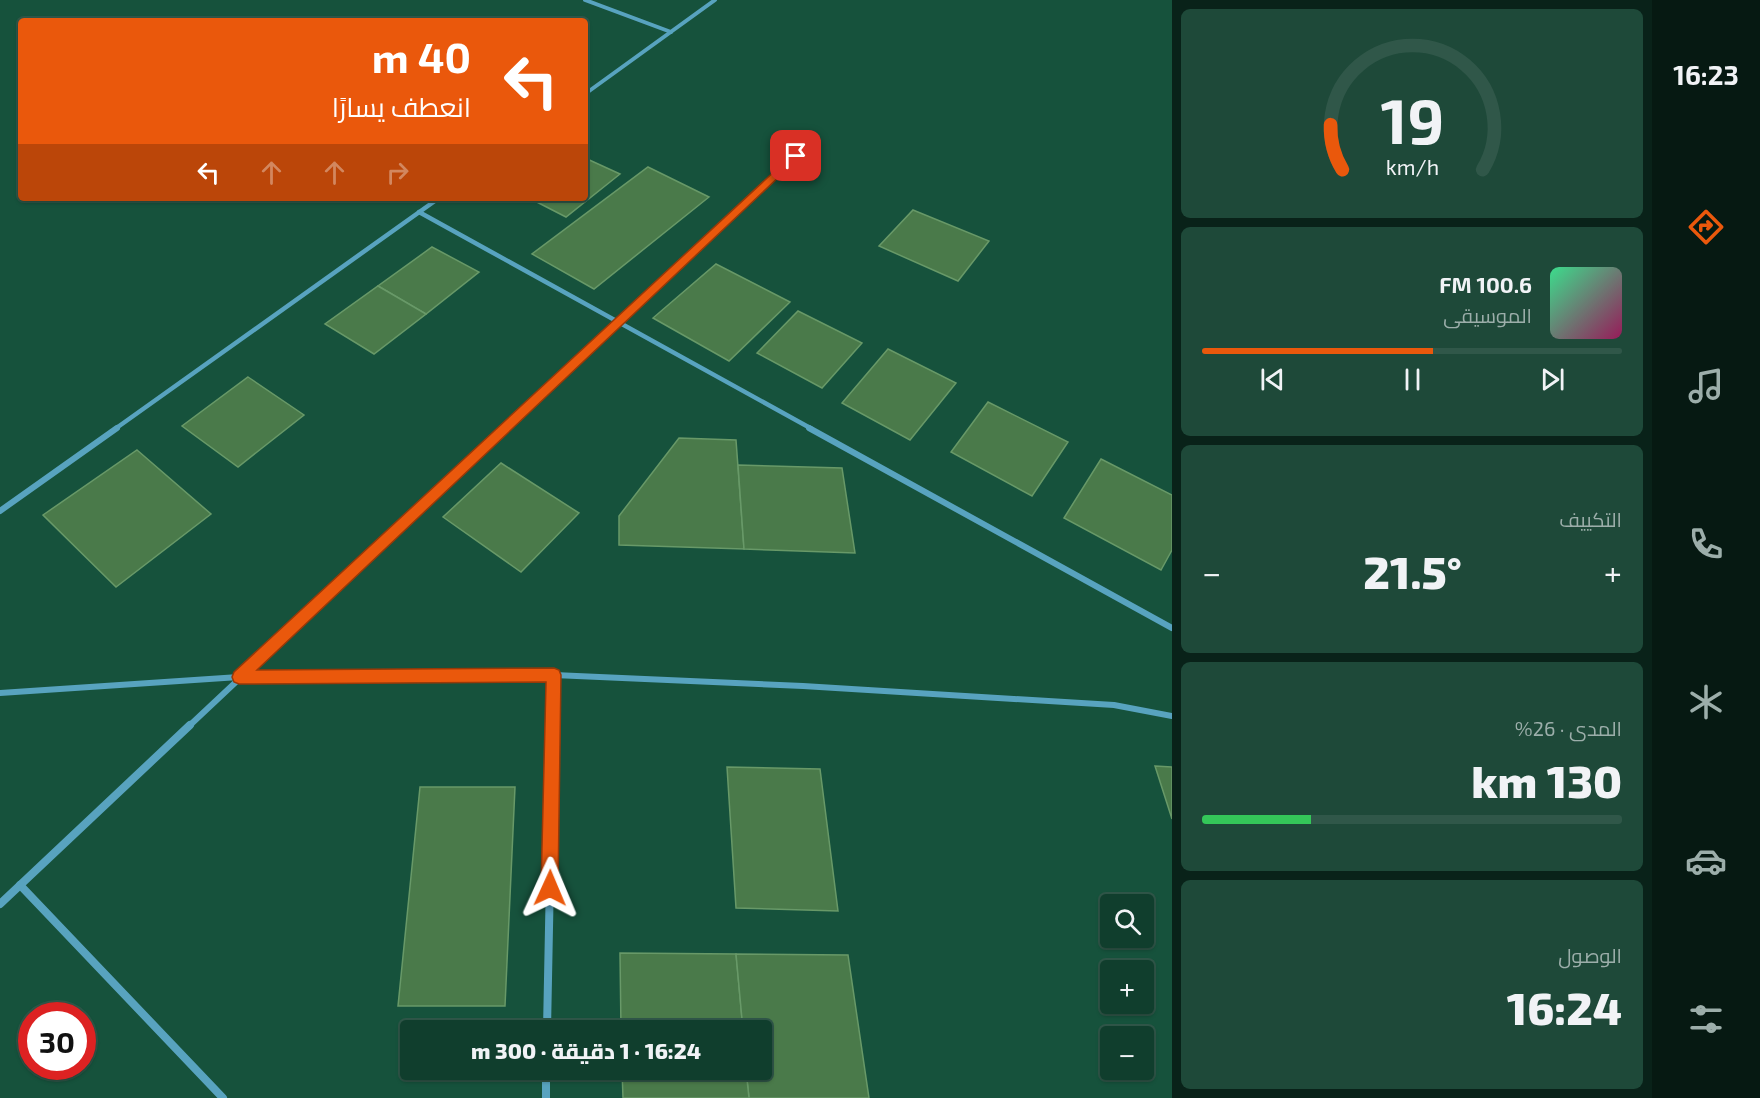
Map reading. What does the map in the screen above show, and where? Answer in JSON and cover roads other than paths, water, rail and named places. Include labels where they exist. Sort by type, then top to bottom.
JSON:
[{"type":"street","points":[[585,0],[671,32]]},
{"type":"street","points":[[588,92],[715,0]]},
{"type":"street","points":[[0,904],[796,156]]},
{"type":"street","points":[[0,512],[435,201]]},
{"type":"street","points":[[419,212],[1172,628]]},
{"type":"street","points":[[547,1020],[554,675]]},
{"type":"street","points":[[0,693],[239,677],[554,675],[803,686],[1113,705],[1172,716]]},
{"type":"street","points":[[20,885],[223,1098]]},
{"type":"street","points":[[546,1080],[546,1098]]}]
